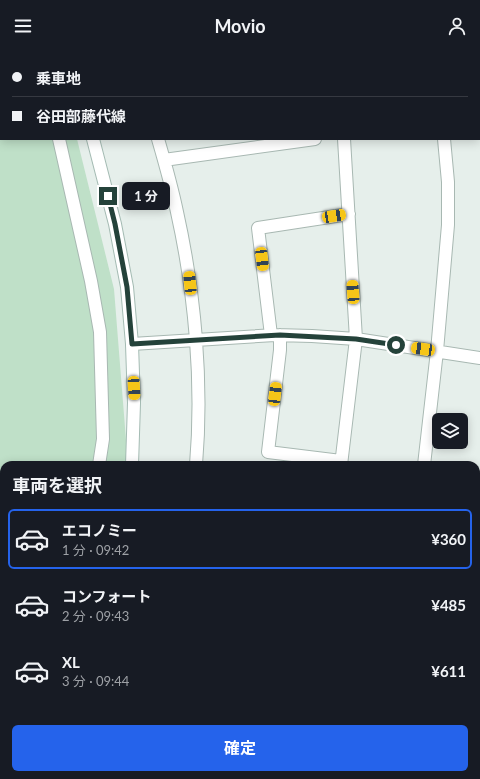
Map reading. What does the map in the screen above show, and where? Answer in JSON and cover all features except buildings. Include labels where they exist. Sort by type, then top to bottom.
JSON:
[{"type":"street","points":[[59,140],[91,281],[100,332],[103,439],[100,461]]},
{"type":"street","points":[[93,140],[115,224],[127,287],[132,344],[134,403],[132,461]]},
{"type":"street","points":[[158,140],[177,212],[188,269],[196,339],[196,461]]},
{"type":"street","points":[[164,160],[307,140]]},
{"type":"street","points":[[341,461],[356,339],[344,140]]},
{"type":"street","points":[[424,461],[437,351],[448,225],[448,182],[444,140]]},
{"type":"street","points":[[328,461],[268,452],[280,350],[276,335],[258,228],[348,214]]},
{"type":"street","points":[[132,344],[276,335],[356,339],[480,358]]},
{"type":"green space","points":[[0,140],[77,140],[114,289],[128,461],[0,461]]},
{"type":"route","points":[[108,196],[127,287],[132,344],[280,335],[356,339],[396,345]]}]
